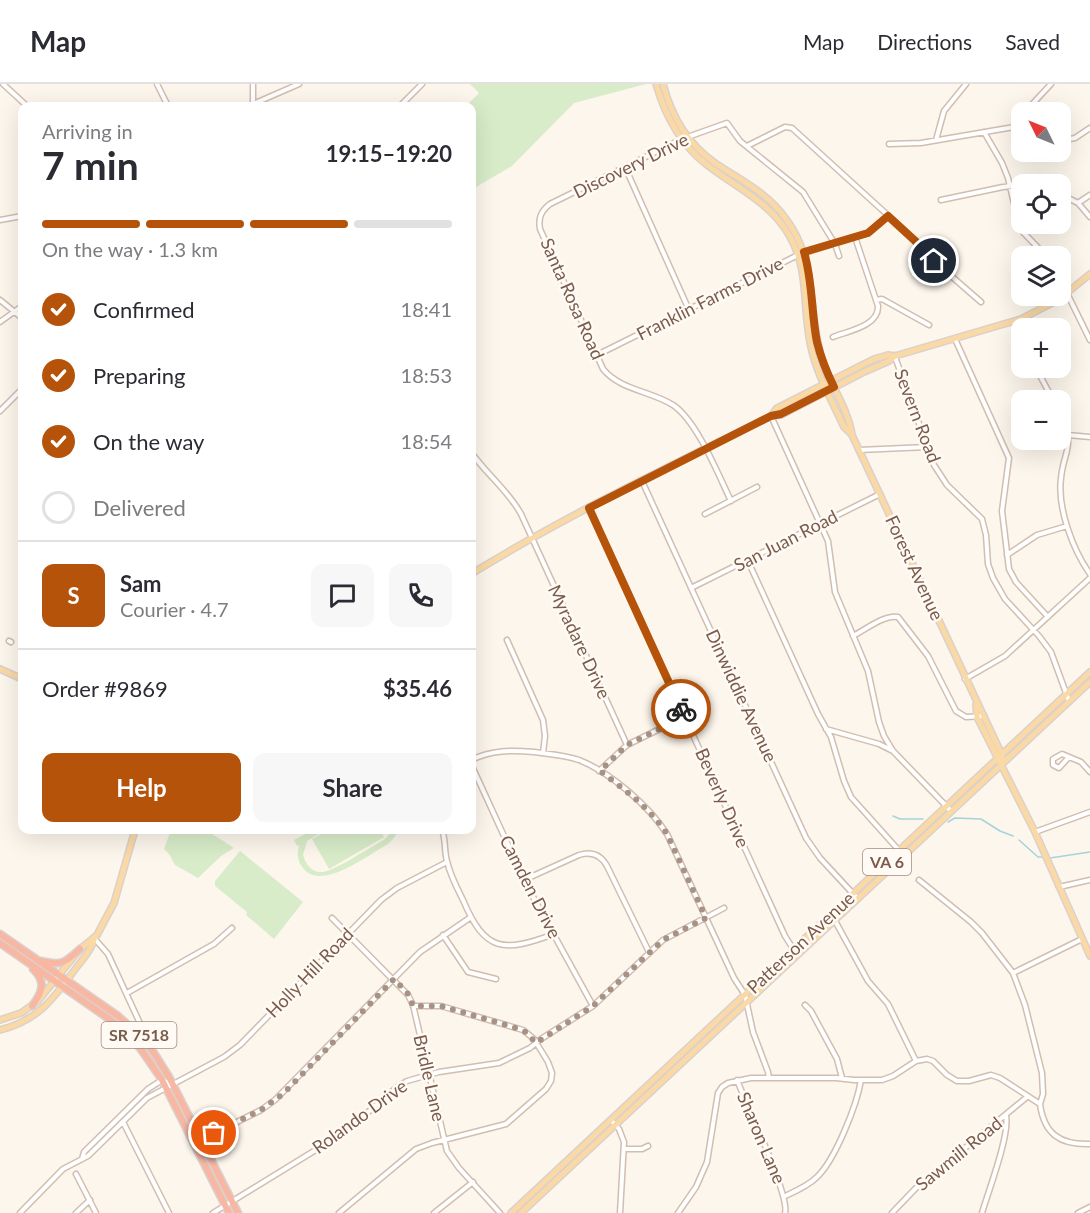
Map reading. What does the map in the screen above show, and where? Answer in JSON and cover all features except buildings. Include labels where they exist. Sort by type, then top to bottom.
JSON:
[{"type":"highway","name":"SR 7518","points":[[0,934],[38,960],[58,979]]},
{"type":"highway","name":"SR 7518","points":[[0,943],[130,1026],[152,1050],[228,1203],[238,1213]]},
{"type":"highway","points":[[38,960],[52,964],[62,963],[80,949]]},
{"type":"highway","points":[[22,958],[36,972],[42,983],[41,992],[32,1006]]},
{"type":"highway","name":"SR 7518","points":[[87,999],[130,1036],[162,1080],[169,1086],[201,1140],[228,1203],[229,1213]]},
{"type":"main road","name":"Forest Avenue","points":[[656,84],[666,113],[706,164],[754,197],[771,212],[789,234],[801,254],[811,281],[817,343],[850,423],[852,435],[1090,956]]},
{"type":"main road","name":"Forest Avenue","points":[[663,84],[685,138]]},
{"type":"main road","name":"Forest Avenue","points":[[801,254],[811,348],[824,384],[844,427],[852,435]]},
{"type":"main road","points":[[1071,289],[1090,274]]},
{"type":"main road","points":[[771,416],[777,408],[874,359],[888,355],[895,356],[1022,319],[1047,306]]},
{"type":"main road","points":[[476,571],[531,538],[704,448],[771,416],[781,414],[895,356]]},
{"type":"main road","points":[[0,669],[18,677]]},
{"type":"main road","name":"Patterson Avenue","points":[[521,1213],[745,995],[858,899],[902,853],[1090,672]]},
{"type":"main road","name":"Patterson Avenue","points":[[1000,759],[1090,682]]},
{"type":"main road","points":[[0,1020],[32,1006],[43,997],[80,949],[94,938],[105,923],[114,903],[134,834]]},
{"type":"main road","name":"Patterson Avenue","points":[[511,1213],[747,1002],[831,914],[902,853]]},
{"type":"main road","points":[[0,1030],[21,1023],[50,1002],[92,946],[94,938]]},
{"type":"street","points":[[3,84],[23,102]]},
{"type":"street","points":[[158,84],[166,102]]},
{"type":"street","points":[[253,84],[253,102]]},
{"type":"street","points":[[260,102],[299,84]]},
{"type":"street","points":[[404,102],[422,84]]},
{"type":"street","points":[[936,141],[944,111],[966,84]]},
{"type":"street","points":[[1034,102],[1051,84]]},
{"type":"street","name":"Discovery Drive","points":[[540,216],[550,204],[685,138],[727,123],[740,141],[747,146]]},
{"type":"street","points":[[839,256],[835,244],[803,192],[747,146],[790,127],[981,302]]},
{"type":"street","points":[[889,144],[936,141],[1011,128]]},
{"type":"street","points":[[1071,139],[1090,128]]},
{"type":"street","points":[[984,132],[1002,163],[1020,229],[1036,246]]},
{"type":"street","points":[[625,167],[689,309]]},
{"type":"street","points":[[941,200],[1010,186]]},
{"type":"street","points":[[1078,203],[1090,195]]},
{"type":"street","points":[[1071,200],[1078,203],[1090,217]]},
{"type":"street","name":"Santa Rosa Road","points":[[540,216],[540,229],[603,369],[616,381],[661,399],[690,420],[731,501]]},
{"type":"street","name":"Franklin Farms Drive","points":[[597,355],[801,254],[874,229],[888,216]]},
{"type":"street","points":[[0,220],[18,217]]},
{"type":"street","points":[[833,337],[873,321],[878,311],[855,237]]},
{"type":"street","points":[[876,300],[882,299],[929,325]]},
{"type":"street","points":[[0,300],[18,315]]},
{"type":"street","points":[[1071,300],[1090,340]]},
{"type":"street","points":[[0,322],[18,309]]},
{"type":"street","points":[[955,339],[1010,462],[1003,498],[1003,527],[1009,569],[1016,582],[1047,617]]},
{"type":"street","name":"Severn Road","points":[[895,356],[934,465],[947,485],[982,519],[986,535],[988,564],[1001,595],[1046,645],[1056,662],[1069,701]]},
{"type":"street","points":[[0,411],[18,393]]},
{"type":"street","points":[[771,416],[821,524],[831,551],[835,592],[868,671],[884,736],[893,751],[949,809]]},
{"type":"street","points":[[1071,435],[1090,437]]},
{"type":"street","points":[[859,450],[927,447]]},
{"type":"street","points":[[965,679],[998,661],[1090,576],[1078,556],[1067,526],[1060,487],[1061,473],[1068,450]]},
{"type":"street","name":"Myradare Drive","points":[[476,458],[514,502],[627,745]]},
{"type":"street","name":"Dinwiddie Avenue","points":[[642,481],[811,847],[858,899]]},
{"type":"street","points":[[705,514],[757,487]]},
{"type":"street","name":"San Juan Road","points":[[691,588],[880,494]]},
{"type":"street","name":"Beverly Drive","points":[[589,508],[795,952]]},
{"type":"street","points":[[1007,555],[1037,535],[1067,526]]},
{"type":"street","points":[[748,561],[834,745],[851,797],[902,853]]},
{"type":"street","points":[[853,636],[887,618],[897,616],[928,656],[956,711],[966,717],[981,716]]},
{"type":"street","points":[[507,640],[543,720],[545,736],[543,753]]},
{"type":"street","points":[[600,771],[627,745],[684,717]]},
{"type":"street","points":[[826,729],[842,732],[893,751]]},
{"type":"street","points":[[476,759],[501,750],[543,753],[588,764],[637,799],[660,823],[734,978],[745,995],[753,1032],[769,1078]]},
{"type":"street","points":[[1069,758],[1081,762],[1090,772]]},
{"type":"street","name":"Camden Drive","points":[[476,773],[524,880],[593,1006]]},
{"type":"street","points":[[1035,832],[1090,812]]},
{"type":"street","points":[[443,834],[447,862],[471,917],[485,937],[501,945],[524,944],[554,934]]},
{"type":"street","points":[[524,880],[579,855],[588,853],[599,856],[607,866],[649,952]]},
{"type":"street","name":"Holly Hill Road","points":[[82,1159],[147,1098],[224,1057],[240,1045],[390,893],[447,862]]},
{"type":"street","points":[[918,880],[971,922],[1013,973],[1025,1005],[1042,1073],[1043,1094],[1040,1104],[1046,1124],[1054,1136],[1075,1143],[1090,1144]]},
{"type":"street","points":[[1059,887],[1090,880]]},
{"type":"street","name":"Rolando Drive","points":[[213,1213],[345,1132],[400,1084],[428,1075],[499,1063],[516,1056],[593,1006],[671,934],[724,908]]},
{"type":"street","points":[[831,914],[868,981],[888,1004],[916,1061]]},
{"type":"street","points":[[201,1140],[261,1110],[275,1100],[420,952],[471,917]]},
{"type":"street","name":"Bridle Lane","points":[[332,918],[408,994],[413,1006],[444,1140],[452,1159],[500,1213]]},
{"type":"street","points":[[127,993],[214,944],[231,927]]},
{"type":"street","points":[[443,935],[468,972],[496,979]]},
{"type":"street","points":[[94,938],[108,954],[152,1050]]},
{"type":"street","points":[[1013,973],[1082,939]]},
{"type":"street","points":[[805,1005],[812,1011],[837,1059],[842,1078]]},
{"type":"street","points":[[339,1213],[416,1149],[509,1122],[546,1089],[552,1076],[550,1066],[536,1043],[526,1032],[441,1006],[413,1006]]},
{"type":"street","points":[[678,1213],[696,1187],[707,1162],[718,1094],[726,1084],[737,1080],[887,1079],[916,1061],[927,1059],[933,1061],[947,1075],[961,1082],[986,1076],[1000,1078],[1040,1104]]},
{"type":"street","points":[[20,1213],[63,1169],[82,1159],[84,1152],[140,1096],[162,1080]]},
{"type":"street","name":"Sharon Lane","points":[[737,1080],[785,1196]]},
{"type":"street","points":[[785,1213],[787,1206],[785,1196],[812,1182],[824,1169],[847,1123],[861,1080]]},
{"type":"street","name":"Sawmill Road","points":[[892,1213],[915,1189],[1028,1097]]},
{"type":"street","points":[[982,1213],[1000,1154],[1007,1125],[1006,1116]]},
{"type":"street","points":[[123,1122],[169,1213]]},
{"type":"street","points":[[613,1122],[622,1134],[624,1149],[620,1213]]},
{"type":"street","points":[[624,1149],[642,1149],[648,1146]]},
{"type":"street","points":[[76,1174],[96,1213]]},
{"type":"street","points":[[434,1213],[473,1182]]},
{"type":"street","points":[[76,1213],[90,1200]]},
{"type":"street","points":[[1078,1213],[1090,1207]]},
{"type":"green space","points":[[470,84],[646,84],[574,103],[512,166],[476,187],[476,102],[470,102],[479,93]]},
{"type":"green space","points":[[170,834],[212,834],[234,848],[221,856],[198,878],[175,865],[164,849]]},
{"type":"green space","points":[[305,834],[318,834],[307,841],[303,855],[310,868],[323,872],[344,863],[382,841],[389,834],[396,834],[388,844],[369,856],[333,874],[321,876],[311,874],[303,868],[298,857],[299,845],[297,846],[294,840]]},
{"type":"green space","points":[[321,834],[382,834],[384,837],[329,869],[312,839]]},
{"type":"green space","points":[[240,851],[303,902],[274,939],[246,915],[247,912],[215,886],[215,881]]},
{"type":"waterway","points":[[893,816],[900,819],[923,819]]},
{"type":"waterway","points":[[948,822],[955,818],[981,819],[1013,836]]},
{"type":"waterway","points":[[1019,840],[1038,857],[1042,857]]},
{"type":"waterway","points":[[1050,858],[1090,852]]},
{"type":"way so far","points":[[214,1133],[261,1110],[284,1093],[394,979],[408,994],[413,1006],[450,1008],[522,1030],[531,1035],[536,1043],[593,1006],[671,934],[706,918],[660,823],[637,799],[600,771],[627,745],[684,717],[681,709]]},
{"type":"route","points":[[681,709],[589,508],[704,448],[771,416],[781,414],[834,387],[817,343],[811,281],[804,252],[868,233],[888,216],[934,261]]}]
